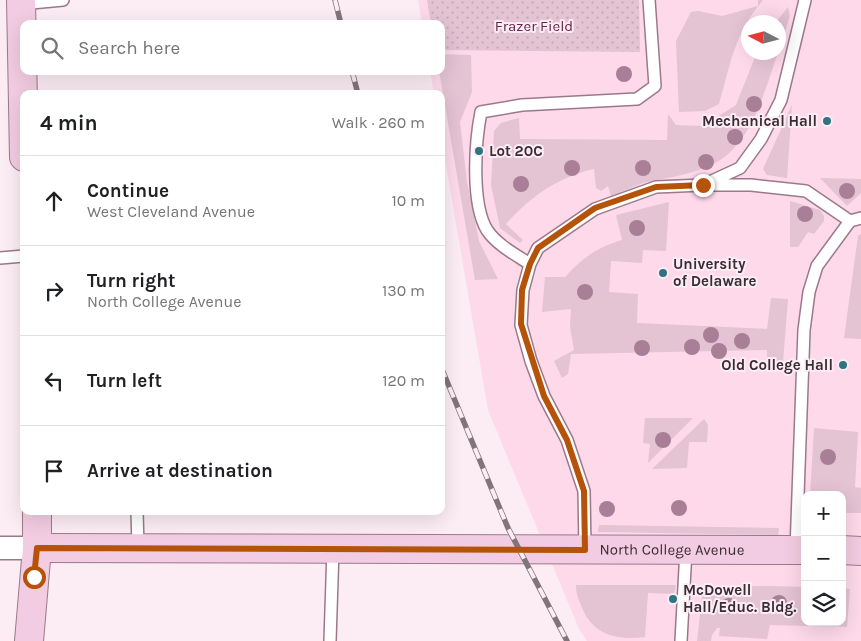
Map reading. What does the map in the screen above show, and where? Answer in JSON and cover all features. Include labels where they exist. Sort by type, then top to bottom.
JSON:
[{"type":"street","points":[[21,2],[21,20]]},
{"type":"street","points":[[22,75],[23,90]]},
{"type":"street","points":[[29,641],[37,548],[37,515]]},
{"type":"street","name":"North College Avenue","points":[[0,548],[800,550]]},
{"type":"street","points":[[846,550],[861,550]]},
{"type":"lane","points":[[21,2],[63,0]]},
{"type":"lane","points":[[530,264],[502,245],[487,230],[481,210],[474,162],[476,136],[481,112],[522,105],[637,99],[654,86],[649,0]]},
{"type":"lane","points":[[703,185],[740,168],[761,139],[781,100],[805,0]]},
{"type":"lane","points":[[585,550],[584,491],[567,440],[531,361],[521,324],[522,290],[530,264],[538,248],[595,208],[656,187],[703,185],[751,185],[806,190],[842,214],[856,220],[817,266],[809,292],[804,339],[800,550]]},
{"type":"lane","points":[[0,258],[20,256]]},
{"type":"lane","points":[[137,515],[138,548]]},
{"type":"lane","points":[[330,641],[333,549]]},
{"type":"lane","points":[[681,641],[686,550]]},
{"type":"shaded area","name":"University of Delaware","points":[[418,0],[861,0],[861,641],[587,641],[579,629],[488,410],[445,159],[445,90],[433,90],[431,75],[445,75],[445,20],[421,20]]},
{"type":"green space","name":"Frazer Field","points":[[427,0],[639,0],[640,52],[445,50],[445,20],[430,20]]},
{"type":"green space","points":[[758,0],[763,0],[752,15],[741,15],[741,34],[719,104],[705,111],[679,112],[676,41],[691,12],[698,11],[722,16],[758,6]]},
{"type":"green space","points":[[788,7],[790,16],[786,28],[786,15],[782,15]]},
{"type":"green space","points":[[445,54],[471,55],[472,92],[460,122],[467,182],[479,241],[498,279],[475,280],[445,106],[445,90],[442,90],[440,75],[445,75]]},
{"type":"green space","points":[[754,60],[776,60],[749,128],[729,153],[717,162],[692,172],[642,183],[611,196],[608,186],[601,191],[596,188],[594,169],[568,177],[546,189],[515,214],[506,224],[523,240],[520,243],[500,228],[491,185],[494,131],[501,123],[519,118],[520,139],[667,140],[668,114],[676,125],[703,126],[736,105]]},
{"type":"green space","points":[[792,105],[787,178],[767,175],[763,169]]},
{"type":"green space","points":[[820,178],[861,179],[861,193],[847,206]]},
{"type":"green space","points":[[790,201],[820,210],[824,216],[824,221],[814,234],[808,232],[798,247],[790,247]]},
{"type":"green space","points":[[669,202],[666,251],[643,250],[642,263],[611,261],[609,292],[638,294],[637,323],[767,329],[771,298],[788,299],[783,362],[767,362],[767,350],[571,354],[568,374],[562,378],[554,361],[574,350],[570,327],[571,309],[542,312],[545,277],[565,277],[591,254],[605,246],[622,240],[616,215]]},
{"type":"green space","points":[[861,234],[861,339],[844,338],[858,236]]},
{"type":"green space","points":[[645,418],[693,418],[648,463],[650,444],[643,443]]},
{"type":"green space","points":[[704,419],[708,425],[707,442],[689,442],[687,468],[652,469]]},
{"type":"green space","points":[[814,428],[858,432],[855,487],[861,488],[861,513],[846,513],[846,491],[810,491]]},
{"type":"green space","points":[[599,525],[779,528],[778,535],[598,532]]},
{"type":"green space","points":[[576,585],[676,585],[674,594],[648,593],[645,637],[624,638],[606,633],[591,623],[585,615],[579,600]]},
{"type":"green space","points":[[703,587],[801,587],[801,626],[770,625],[767,639],[719,636],[720,628],[717,628],[712,635],[711,641],[697,641]]},
{"type":"green space","points":[[846,588],[850,589],[847,627],[808,626],[846,626]]},
{"type":"railway","points":[[335,0],[340,20]]},
{"type":"railway","points":[[353,75],[357,90]]},
{"type":"railway","points":[[445,377],[508,528],[567,641]]},
{"type":"place","name":"Mechanical Hall","points":[[827,121]]},
{"type":"place","name":"Lot 20C","points":[[479,151]]},
{"type":"place","name":"University of Delaware","points":[[663,273]]},
{"type":"place","name":"Old College Hall","points":[[843,365]]},
{"type":"place","name":"McDowell Hall/Educ. Bldg.","points":[[673,599]]},
{"type":"route","points":[[34,577],[37,548],[585,550],[584,491],[567,440],[544,396],[531,361],[521,324],[522,290],[530,264],[538,248],[595,208],[656,187],[703,185]]}]
